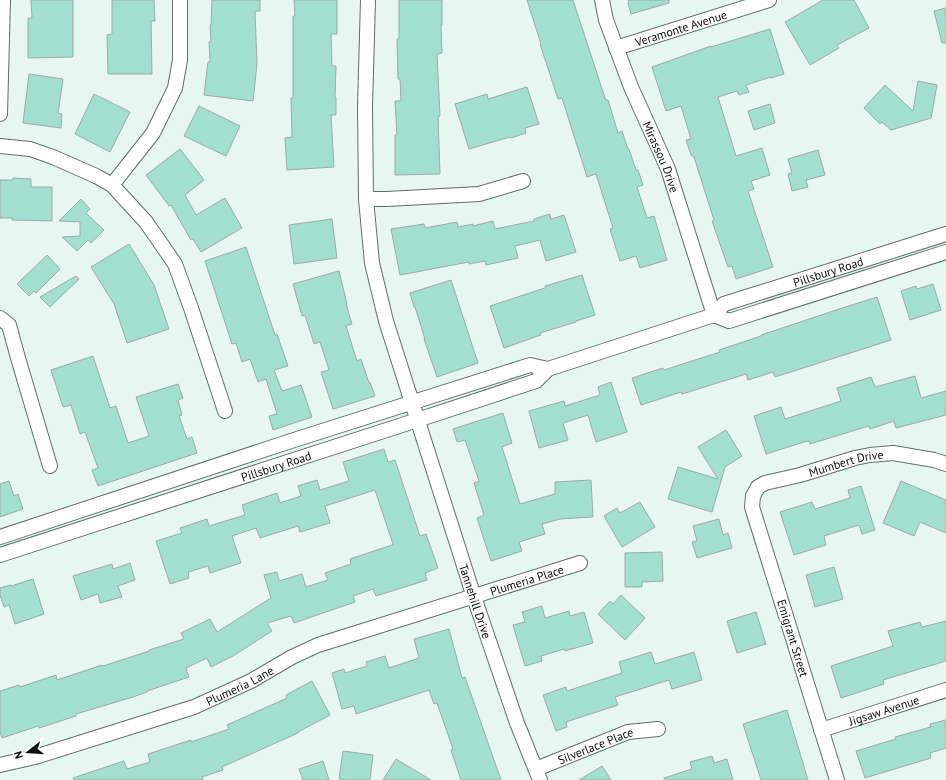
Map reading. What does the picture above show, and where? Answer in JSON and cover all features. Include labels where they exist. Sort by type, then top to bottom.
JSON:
[{"type":"street","points":[[0,114],[3,0]]},
{"type":"street","points":[[112,185],[153,132],[175,88],[180,60],[180,0]]},
{"type":"street","name":"Tannehill Drive","points":[[368,0],[365,107],[366,199],[372,263],[386,321],[474,597],[517,723],[538,775]]},
{"type":"street","name":"Mirassou Drive","points":[[602,0],[606,20],[631,87],[668,170],[714,315]]},
{"type":"street","name":"Veramonte Avenue","points":[[616,48],[769,0]]},
{"type":"street","points":[[0,146],[30,149],[53,157],[96,176],[112,185],[146,222],[175,264],[194,316],[225,411]]},
{"type":"street","points":[[366,199],[479,194],[522,181]]},
{"type":"street","name":"Pillsbury Road","points":[[0,555],[536,382],[548,369],[714,315],[724,304],[946,234]]},
{"type":"street","name":"Pillsbury Road","points":[[714,315],[729,321],[946,252]]},
{"type":"street","points":[[0,318],[9,325],[50,466]]},
{"type":"street","name":"Pillsbury Road","points":[[0,537],[294,440],[530,365],[548,369]]},
{"type":"street","name":"Mumbert Drive","points":[[753,496],[758,487],[765,483],[800,475],[855,458],[870,455],[893,453],[934,460],[946,464]]},
{"type":"street","name":"Emigrant Street","points":[[753,496],[752,507],[837,780]]},
{"type":"street","name":"Plumeria Place","points":[[474,597],[580,563]]},
{"type":"street","name":"Plumeria Lane","points":[[0,765],[35,756],[194,707],[251,681],[292,657],[318,645],[474,597]]},
{"type":"street","name":"Jigsaw Avenue","points":[[821,730],[946,690]]},
{"type":"street","name":"Silverlace Place","points":[[538,775],[628,732],[658,729]]},
{"type":"building","points":[[31,0],[73,0],[73,57],[28,58],[28,18],[32,18]]},
{"type":"building","points":[[112,0],[154,0],[155,21],[151,21],[152,74],[108,74],[107,35],[112,34]]},
{"type":"building","points":[[212,0],[260,0],[260,11],[255,11],[257,64],[253,101],[204,95],[208,62],[210,62],[209,42],[211,42],[210,25]]},
{"type":"building","points":[[294,0],[337,0],[337,34],[331,34],[332,66],[336,66],[336,115],[331,115],[334,167],[287,170],[285,138],[292,137],[291,98],[293,98]]},
{"type":"building","points":[[399,0],[442,0],[442,53],[437,54],[440,116],[438,117],[440,174],[395,175],[395,135],[397,135],[395,101],[401,101],[400,79],[398,79],[397,39],[399,39]]},
{"type":"building","points":[[527,0],[573,0],[618,133],[622,131],[636,170],[638,170],[643,185],[637,187],[647,218],[654,216],[667,260],[640,268],[636,256],[620,261],[610,229],[613,228],[596,174],[587,177],[562,98],[558,99]]},
{"type":"building","points":[[628,0],[669,0],[669,3],[631,14]]},
{"type":"building","points":[[823,0],[854,0],[869,28],[837,45],[839,48],[810,65],[785,22]]},
{"type":"building","points":[[946,8],[946,43],[942,43],[934,11]]},
{"type":"building","points":[[770,29],[784,74],[746,85],[749,92],[739,95],[737,91],[718,97],[736,156],[762,148],[770,175],[751,181],[754,189],[748,191],[773,267],[736,279],[732,266],[728,267],[712,221],[714,220],[694,157],[691,155],[686,140],[691,139],[681,106],[666,111],[652,67],[711,46]]},
{"type":"building","points":[[29,74],[63,79],[58,113],[62,114],[61,128],[23,123]]},
{"type":"building","points":[[918,81],[937,85],[931,118],[891,130],[882,122],[880,124],[864,108],[885,85],[913,111]]},
{"type":"building","points":[[527,87],[539,124],[525,128],[526,133],[469,149],[455,104],[487,94],[488,99]]},
{"type":"building","points":[[94,94],[130,112],[110,152],[75,134]]},
{"type":"building","points":[[770,104],[775,123],[754,130],[748,111]]},
{"type":"building","points":[[199,106],[240,126],[226,156],[184,136]]},
{"type":"building","points":[[180,149],[204,180],[185,195],[196,215],[225,198],[242,228],[201,252],[193,239],[191,240],[171,205],[169,206],[146,175]]},
{"type":"building","points":[[818,150],[825,175],[806,180],[808,187],[792,191],[788,174],[792,173],[788,159]]},
{"type":"building","points":[[13,178],[31,179],[31,187],[52,187],[52,221],[12,220],[12,218],[0,218],[0,180],[13,180]]},
{"type":"building","points":[[81,199],[90,209],[86,213],[104,230],[91,243],[88,240],[77,251],[62,237],[80,236],[80,222],[59,221]]},
{"type":"building","points":[[550,214],[551,219],[564,215],[576,252],[546,261],[540,240],[515,246],[518,258],[486,265],[485,261],[469,264],[469,262],[400,275],[391,229],[424,224],[425,228],[457,222],[458,227],[473,224],[473,226],[493,221],[495,229],[534,221],[534,219]]},
{"type":"building","points":[[332,219],[337,258],[294,264],[289,225]]},
{"type":"building","points":[[129,244],[154,285],[169,329],[127,343],[114,304],[91,267]]},
{"type":"building","points":[[246,247],[275,335],[277,334],[288,366],[274,370],[282,391],[301,385],[312,417],[273,430],[269,416],[277,414],[266,379],[258,382],[250,359],[242,362],[236,343],[232,344],[205,261]]},
{"type":"building","points":[[47,255],[60,269],[36,293],[34,291],[29,296],[17,284]]},
{"type":"building","points":[[339,271],[352,324],[346,326],[357,361],[361,359],[375,396],[333,409],[321,372],[329,370],[320,342],[314,344],[305,315],[302,316],[293,284]]},
{"type":"building","points":[[582,275],[595,315],[540,333],[541,335],[504,348],[490,306],[545,288],[545,286]]},
{"type":"building","points":[[76,276],[79,279],[50,307],[40,297]]},
{"type":"building","points":[[451,280],[478,363],[437,377],[410,293]]},
{"type":"building","points":[[933,284],[941,310],[910,320],[901,291],[916,286],[917,289]]},
{"type":"building","points":[[877,297],[891,340],[775,377],[773,372],[748,380],[746,374],[641,405],[632,378],[663,368],[664,370],[720,352],[719,350],[761,335]]},
{"type":"building","points":[[93,356],[110,408],[116,406],[128,443],[149,436],[136,397],[178,384],[183,398],[178,400],[182,415],[179,416],[187,439],[192,437],[197,453],[98,486],[92,470],[98,468],[85,432],[80,434],[71,405],[63,407],[51,370]]},
{"type":"building","points":[[915,376],[921,398],[946,391],[946,415],[896,428],[894,421],[870,429],[869,426],[810,444],[809,441],[804,442],[766,454],[754,416],[781,407],[785,419],[841,401],[837,388],[871,377],[875,387]]},
{"type":"building","points":[[611,382],[627,432],[596,442],[588,415],[563,423],[568,440],[539,448],[529,411],[564,401],[565,406],[600,395],[598,387]]},
{"type":"building","points":[[503,413],[512,443],[502,447],[520,504],[555,494],[555,482],[591,480],[593,517],[560,519],[542,524],[545,534],[519,542],[522,551],[491,561],[477,518],[484,515],[474,483],[479,481],[465,440],[457,442],[453,429]]},
{"type":"building","points":[[726,430],[742,456],[725,467],[712,512],[668,499],[678,467],[718,479],[698,447]]},
{"type":"building","points":[[384,449],[388,462],[395,460],[420,536],[426,534],[438,568],[425,573],[427,580],[376,596],[373,589],[353,596],[355,602],[294,623],[291,616],[267,623],[272,631],[233,656],[211,667],[207,658],[186,668],[189,677],[133,697],[76,714],[76,716],[39,728],[38,726],[2,738],[0,732],[0,691],[19,685],[20,687],[56,675],[57,680],[184,639],[181,633],[210,619],[217,632],[271,598],[264,575],[277,572],[279,581],[302,574],[306,587],[328,580],[325,573],[351,564],[350,559],[392,545],[393,544],[375,490],[325,506],[330,523],[300,532],[298,526],[260,538],[256,528],[232,536],[241,563],[210,573],[208,566],[188,572],[189,578],[170,584],[156,541],[182,533],[180,528],[207,519],[209,526],[245,515],[242,505],[277,493],[280,503],[301,496],[298,486],[317,480],[320,490],[349,481],[343,462]]},
{"type":"building","points":[[9,481],[14,496],[18,494],[23,509],[0,517],[0,484]]},
{"type":"building","points":[[901,481],[946,500],[946,533],[920,522],[914,536],[883,523]]},
{"type":"building","points":[[861,486],[875,530],[862,534],[859,525],[824,536],[826,545],[794,555],[780,512],[812,502],[815,509],[850,498],[848,490]]},
{"type":"building","points":[[640,502],[655,527],[622,547],[604,516],[617,508],[620,513]]},
{"type":"building","points":[[719,519],[723,535],[728,533],[732,548],[697,558],[692,542],[697,541],[693,526]]},
{"type":"building","points":[[662,552],[663,581],[642,582],[642,587],[625,587],[625,553]]},
{"type":"building","points":[[130,563],[135,580],[118,586],[122,597],[100,603],[98,594],[81,600],[73,576],[112,564],[113,569]]},
{"type":"building","points":[[834,567],[843,599],[815,607],[806,575]]},
{"type":"building","points":[[33,579],[44,614],[15,624],[9,605],[4,607],[0,595],[0,588]]},
{"type":"building","points":[[621,595],[645,618],[625,640],[598,614],[610,601],[613,604]]},
{"type":"building","points":[[542,606],[545,618],[569,611],[570,616],[584,612],[593,643],[565,651],[564,649],[541,656],[542,661],[525,666],[513,625],[525,622],[522,612]]},
{"type":"building","points":[[756,612],[766,644],[737,653],[727,621]]},
{"type":"building","points":[[946,621],[946,661],[883,680],[884,684],[841,698],[831,666],[893,646],[888,631],[920,622],[922,627]]},
{"type":"building","points":[[449,629],[462,678],[465,677],[501,780],[461,780],[451,750],[453,749],[437,703],[434,704],[429,690],[356,714],[354,706],[342,709],[332,673],[344,669],[345,673],[367,666],[366,662],[385,656],[389,668],[419,658],[414,639]]},
{"type":"building","points":[[651,652],[655,664],[694,652],[702,680],[672,689],[669,680],[615,697],[618,705],[566,722],[567,727],[556,731],[543,695],[566,687],[567,691],[622,673],[619,662]]},
{"type":"building","points":[[312,681],[330,715],[298,733],[222,767],[223,770],[202,777],[203,780],[74,780],[73,778],[124,761],[127,769],[150,762],[148,754],[191,740],[191,742],[229,729],[227,725],[287,698],[286,695]]},
{"type":"building","points":[[787,710],[808,780],[761,780],[743,724]]},
{"type":"building","points":[[946,720],[946,748],[930,753],[931,758],[865,778],[856,751],[896,739],[895,737],[931,727],[930,724]]},
{"type":"building","points":[[343,751],[373,755],[370,780],[339,779]]},
{"type":"building","points":[[712,756],[714,763],[727,759],[733,780],[664,780],[664,778],[692,769],[690,762]]},
{"type":"building","points":[[396,759],[431,780],[383,780]]},
{"type":"building","points":[[323,761],[329,780],[303,780],[299,769]]},
{"type":"building","points":[[602,766],[611,780],[579,780]]}]
